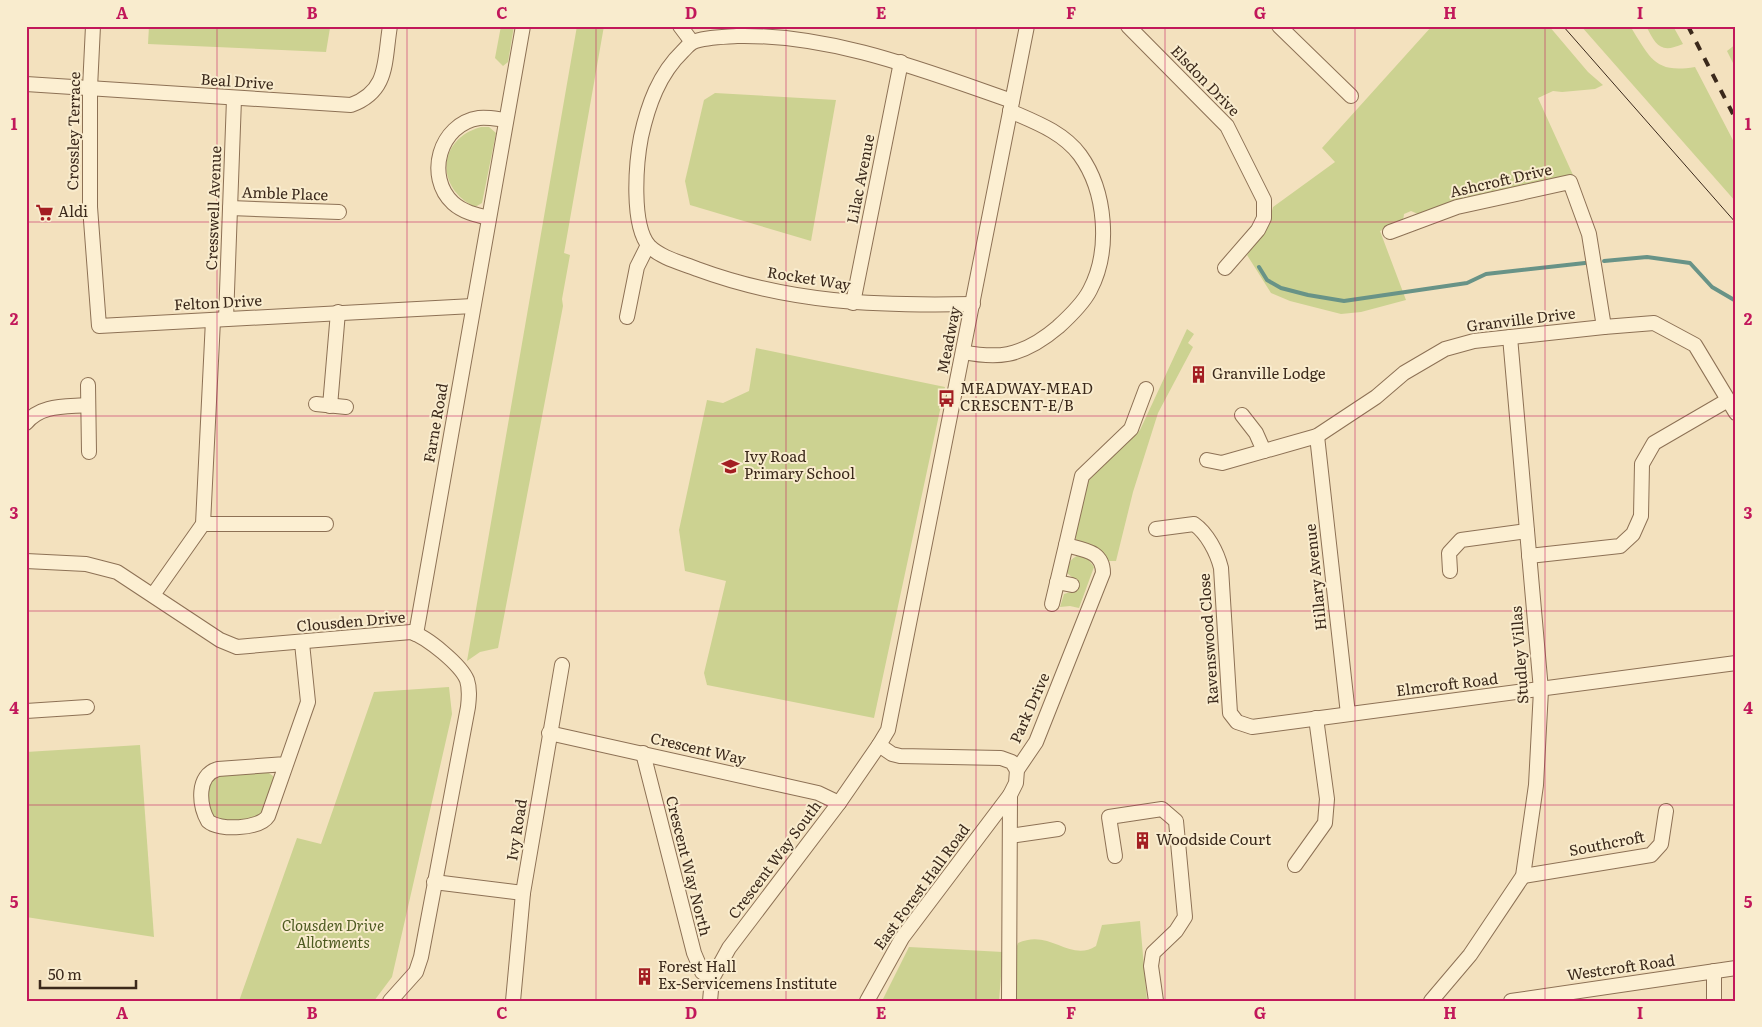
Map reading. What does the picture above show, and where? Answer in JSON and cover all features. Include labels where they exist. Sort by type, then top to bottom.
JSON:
[{"type":"street","name":"Crossley Terrace","points":[[94,26],[90,88],[90,207],[99,326]]},
{"type":"street","name":"Beal Drive","points":[[26,84],[351,105],[367,99],[376,90],[382,76],[390,26]]},
{"type":"street","name":"Farne Road","points":[[416,634],[523,26]]},
{"type":"street","points":[[680,26],[692,42]]},
{"type":"street","name":"Meadway","points":[[879,745],[888,730],[891,717],[1026,26]]},
{"type":"street","name":"Elsdon Drive","points":[[1128,26],[1227,126],[1264,200],[1264,218],[1258,230],[1225,268]]},
{"type":"street","points":[[1282,27],[1351,96]]},
{"type":"street","points":[[627,317],[637,267],[648,245],[640,222],[636,200],[640,142],[646,114],[660,80],[673,61],[692,42],[720,37],[765,37],[811,42],[901,62],[1011,106],[1047,127],[1079,155],[1098,195],[1102,220],[1099,266],[1090,290],[1064,321],[1040,341],[1009,354],[986,356],[963,352]]},
{"type":"street","name":"Lilac Avenue","points":[[853,303],[901,62]]},
{"type":"street","name":"Cresswell Avenue","points":[[203,524],[230,208],[234,98]]},
{"type":"street","points":[[489,218],[466,212],[446,194],[439,178],[440,152],[451,133],[469,121],[479,118],[506,120]]},
{"type":"street","name":"Ashcroft Drive","points":[[1390,232],[1410,220],[1457,207],[1570,182],[1589,234],[1604,327]]},
{"type":"street","name":"Amble Place","points":[[230,208],[339,212]]},
{"type":"street","name":"Rocket Way","points":[[648,245],[662,255],[723,278],[810,298],[881,305],[973,304]]},
{"type":"street","name":"Felton Drive","points":[[99,326],[473,306]]},
{"type":"street","points":[[330,406],[338,312]]},
{"type":"street","name":"Granville Drive","points":[[1207,460],[1222,462],[1317,436],[1376,397],[1404,373],[1445,349],[1474,341],[1604,327],[1654,323],[1695,345],[1736,413]]},
{"type":"street","name":"Studley Villas","points":[[1431,1001],[1470,955],[1523,876],[1536,785],[1541,690],[1510,337]]},
{"type":"street","points":[[88,385],[89,452]]},
{"type":"street","points":[[1052,604],[1082,476],[1131,429],[1146,390]]},
{"type":"street","points":[[1529,556],[1620,546],[1633,534],[1641,516],[1642,464],[1654,443],[1728,400]]},
{"type":"street","points":[[316,404],[346,407]]},
{"type":"street","points":[[26,423],[35,414],[43,410],[88,405]]},
{"type":"street","points":[[1242,415],[1256,433],[1264,451]]},
{"type":"street","name":"Hillary Avenue","points":[[1317,436],[1348,714]]},
{"type":"street","points":[[153,595],[203,524],[326,524]]},
{"type":"street","name":"Ravenswood Close","points":[[1156,529],[1194,524],[1200,528],[1218,556],[1222,568],[1230,713],[1238,722],[1252,727]]},
{"type":"street","points":[[1450,571],[1449,553],[1461,540],[1527,531]]},
{"type":"street","name":"Park Drive","points":[[1009,1001],[1010,795],[1016,783],[1017,770],[1036,742],[1103,573],[1103,565],[1095,553],[1066,545]]},
{"type":"street","name":"Clousden Drive","points":[[26,561],[86,564],[105,568],[153,595],[228,645],[247,648],[398,632],[416,634],[428,640],[460,670],[469,689],[468,707],[419,965],[409,981],[390,1001]]},
{"type":"street","points":[[1058,582],[1072,586]]},
{"type":"street","points":[[286,764],[218,769],[208,772],[202,787],[204,812],[208,822],[221,828],[262,822],[268,816],[308,702],[302,643]]},
{"type":"street","name":"Elmcroft Road","points":[[1252,727],[1736,663]]},
{"type":"street","name":"Ivy Road","points":[[513,1001],[523,893],[562,665]]},
{"type":"street","points":[[26,711],[87,707]]},
{"type":"street","points":[[1295,865],[1324,823],[1327,799],[1316,718]]},
{"type":"street","name":"Crescent Way","points":[[549,733],[818,792],[838,802]]},
{"type":"street","points":[[879,745],[892,754],[900,756],[1000,758],[1012,762],[1017,770]]},
{"type":"street","name":"Crescent Way South","points":[[710,1001],[712,980],[729,948],[879,745]]},
{"type":"street","name":"Crescent Way North","points":[[643,754],[698,964],[702,972],[712,980]]},
{"type":"street","name":"East Forest Hall Road","points":[[867,1001],[902,938],[1010,795]]},
{"type":"street","points":[[1114,856],[1110,817],[1162,809],[1176,821],[1186,917],[1176,931],[1154,954],[1151,966],[1156,1001]]},
{"type":"street","name":"Southcroft","points":[[1523,876],[1651,855],[1661,844],[1666,811]]},
{"type":"street","points":[[1010,836],[1058,829]]},
{"type":"street","points":[[434,882],[523,893]]},
{"type":"street","name":"Westcroft Road","points":[[1511,1001],[1736,968]]},
{"type":"street","points":[[1714,971],[1714,1001]]},
{"type":"green space","points":[[149,26],[321,26],[330,28],[326,52],[148,44]]},
{"type":"green space","points":[[501,26],[514,26],[508,62],[503,66],[495,58]]},
{"type":"green space","points":[[577,26],[604,26],[564,253],[570,255],[562,299],[563,306],[498,648],[480,652],[467,661]]},
{"type":"green space","points":[[1432,26],[1549,26],[1588,72],[1603,85],[1595,89],[1553,91],[1538,98],[1573,175],[1463,198],[1418,214],[1411,211],[1404,214],[1403,221],[1380,231],[1406,300],[1361,312],[1341,314],[1290,301],[1271,293],[1247,255],[1268,226],[1273,207],[1335,162],[1322,148]]},
{"type":"green space","points":[[1581,26],[1630,26],[1655,61],[1670,68],[1695,67],[1736,146],[1736,202]]},
{"type":"green space","points":[[1646,26],[1673,26],[1683,44],[1664,48],[1656,43]]},
{"type":"green space","points":[[1736,44],[1736,69],[1727,51]]},
{"type":"green space","points":[[715,93],[836,100],[811,241],[690,205],[685,181],[704,100]]},
{"type":"green space","points":[[481,127],[489,127],[496,133],[482,203],[475,207],[462,199],[453,188],[448,177],[447,164],[449,153],[456,142],[466,133]]},
{"type":"green space","points":[[1187,329],[1194,334],[1188,343],[1193,347],[1158,413],[1133,492],[1116,561],[1108,561],[1104,554],[1077,542],[1075,536],[1083,486],[1140,430]]},
{"type":"green space","points":[[756,348],[945,387],[874,718],[707,685],[704,673],[726,581],[685,571],[679,530],[707,400],[723,403],[749,391]]},
{"type":"green space","points":[[1079,555],[1088,559],[1094,567],[1079,608],[1070,606],[1060,607],[1064,594],[1074,591],[1077,581],[1067,573],[1067,570],[1073,558]]},
{"type":"green space","name":"Clousden Drive Allotments","points":[[449,687],[452,714],[392,977],[374,1001],[239,1001],[297,838],[321,844],[374,692]]},
{"type":"green space","points":[[140,745],[154,937],[26,917],[26,752]]},
{"type":"green space","points":[[266,771],[274,779],[259,818],[220,822],[210,815],[207,787],[212,776]]},
{"type":"green space","points":[[1140,921],[1147,1001],[1015,1001],[1016,949],[1018,943],[1040,940],[1077,951],[1086,950],[1096,946],[1102,925]]},
{"type":"green space","points":[[909,947],[1003,952],[999,1001],[882,1001]]},
{"type":"waterway","points":[[1604,261],[1647,257],[1690,263],[1712,287],[1736,301]]},
{"type":"waterway","points":[[1259,267],[1267,280],[1281,288],[1344,301],[1467,283],[1486,274],[1585,263]]},
{"type":"tram line","points":[[1563,26],[1736,223]]},
{"type":"railway","points":[[1688,26],[1736,120]]},
{"type":"place","name":"Aldi","points":[[44,212]]},
{"type":"place","name":"Granville Lodge","points":[[1198,374]]},
{"type":"place","name":"MEADWAY-MEAD CRESCENT-E/B","points":[[946,398]]},
{"type":"place","name":"Ivy Road Primary School","points":[[730,466]]},
{"type":"place","name":"Woodside Court","points":[[1142,840]]},
{"type":"place","name":"Forest Hall Ex-Servicemens Institute","points":[[644,976]]}]
